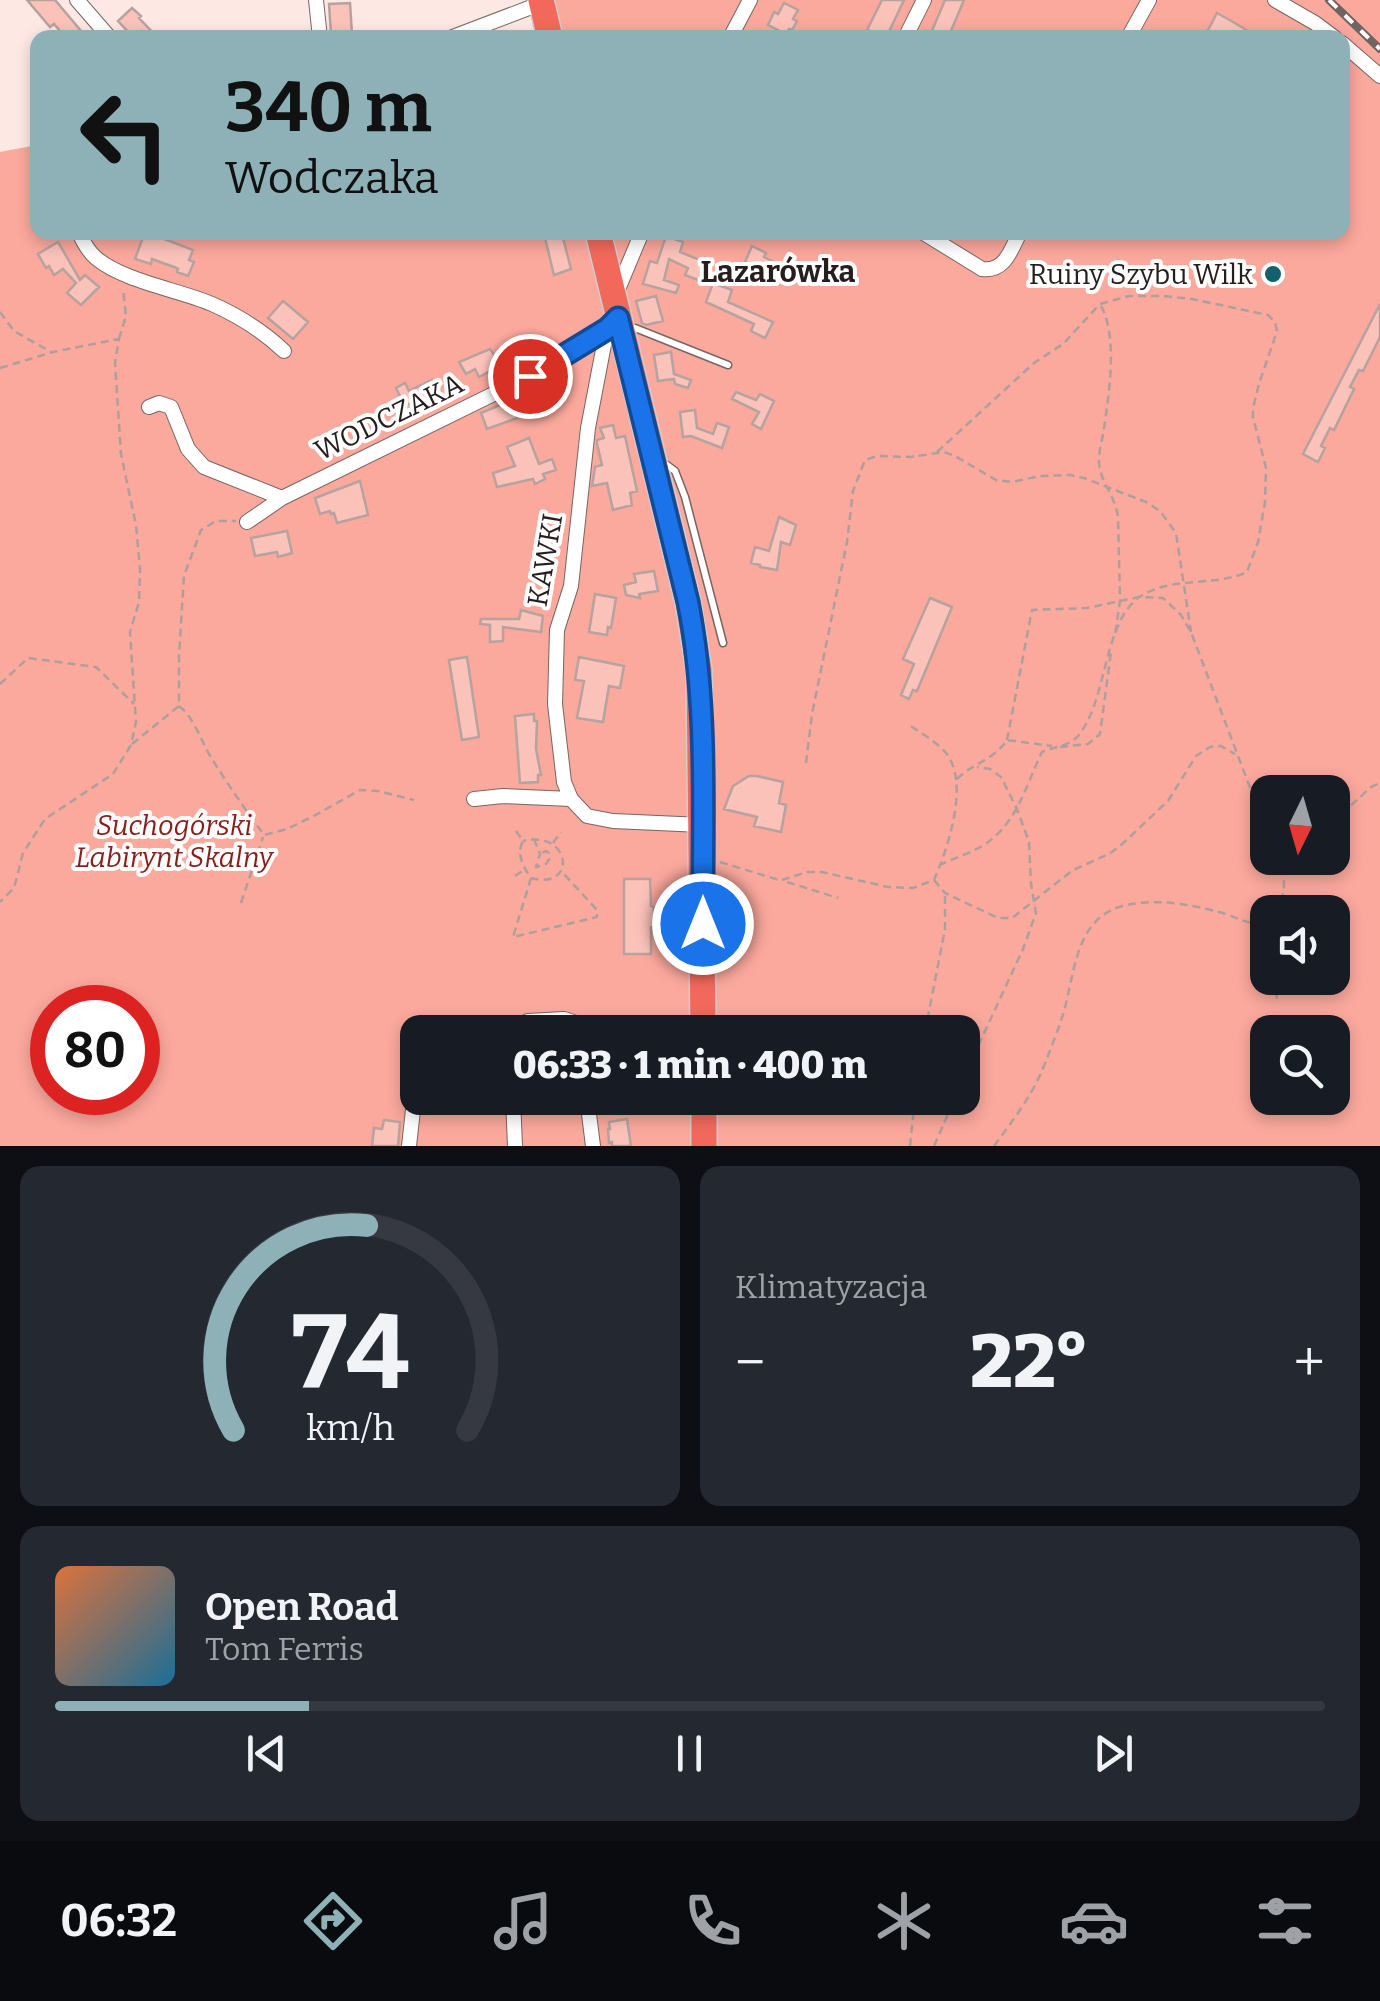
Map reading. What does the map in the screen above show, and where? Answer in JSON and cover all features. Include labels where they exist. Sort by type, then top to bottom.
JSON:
[{"type":"highway","points":[[541,1],[548,30]]},
{"type":"highway","points":[[600,240],[616,327],[688,602],[698,660],[703,1015]]},
{"type":"highway","points":[[704,1115],[704,1146]]},
{"type":"street","points":[[77,0],[103,30]]},
{"type":"street","points":[[316,0],[319,30]]},
{"type":"street","points":[[734,30],[750,0]]},
{"type":"street","points":[[909,30],[924,0]]},
{"type":"street","points":[[1132,30],[1149,0]]},
{"type":"street","points":[[1275,0],[1325,30]]},
{"type":"street","points":[[470,30],[541,1]]},
{"type":"street","points":[[1350,51],[1380,76]]},
{"type":"street","points":[[82,240],[96,258],[125,273],[214,305],[265,332],[284,351]]},
{"type":"street","points":[[612,291],[620,287],[639,240]]},
{"type":"street","points":[[935,240],[990,270],[1003,264],[1016,240]]},
{"type":"street","name":"WODCZAKA","points":[[247,522],[282,498],[530,376],[616,327]]},
{"type":"street","name":"KAWKI","points":[[572,799],[564,782],[555,704],[557,630],[571,586],[588,428],[616,327]]},
{"type":"street","points":[[149,407],[159,403],[171,407],[188,449],[204,467],[282,498]]},
{"type":"street","points":[[474,799],[572,799],[586,816],[702,825]]},
{"type":"street","points":[[409,1146],[412,1115]]},
{"type":"street","points":[[514,1115],[515,1146]]},
{"type":"street","points":[[589,1115],[593,1146]]},
{"type":"lane","points":[[616,327],[635,328],[728,366]]},
{"type":"lane","points":[[653,463],[675,470],[723,642]]},
{"type":"path","points":[[0,902],[14,888],[22,853],[45,818],[113,774],[131,744],[136,722],[130,632],[139,602],[140,568],[136,525],[121,454],[115,362],[126,316],[122,283],[125,273]]},
{"type":"path","points":[[936,452],[1034,363],[1063,344],[1100,304],[1129,296],[1192,298],[1268,315],[1278,330],[1253,408],[1266,468],[1265,502],[1258,542],[1247,572],[1235,578],[1154,589],[1128,608],[1113,642],[1100,734],[1088,744],[1066,748],[1006,740]]},
{"type":"path","points":[[940,866],[980,848],[1002,832],[1018,809],[1042,752],[1075,740],[1091,714],[1113,642],[1120,601],[1118,516],[1110,489],[1100,476],[1111,348],[1106,315],[1100,304]]},
{"type":"path","points":[[0,312],[14,331],[53,352]]},
{"type":"path","points":[[0,368],[119,339]]},
{"type":"path","points":[[806,764],[853,491],[865,460],[936,452],[954,456],[996,480],[1012,482],[1070,475],[1146,502],[1170,522],[1179,548],[1191,632]]},
{"type":"path","points":[[247,522],[216,520],[201,530],[184,576],[180,706],[190,715],[208,751],[264,836]]},
{"type":"path","points":[[957,778],[999,752],[1006,740],[1032,610],[1087,608],[1139,597],[1163,598],[1181,615],[1191,632],[1250,790]]},
{"type":"path","points":[[0,684],[28,658],[96,667],[135,706]]},
{"type":"path","points":[[131,744],[180,706]]},
{"type":"path","points":[[782,880],[822,872],[888,887],[913,888],[934,880],[953,818],[957,778],[944,750],[908,725]]},
{"type":"path","points":[[934,880],[945,893],[998,918],[1012,918],[1073,870],[1120,846],[1168,801],[1196,756],[1220,746],[1236,755]]},
{"type":"path","points":[[977,767],[990,769],[1001,777],[1018,809],[1030,842],[1036,913],[980,1042]]},
{"type":"path","points":[[1350,806],[1380,783]]},
{"type":"path","points":[[264,836],[312,817],[360,790],[414,800]]},
{"type":"path","points":[[516,831],[523,841]]},
{"type":"path","points":[[523,841],[534,839],[554,845],[562,859],[562,872],[597,910],[598,917],[513,937],[530,874],[546,864],[550,852],[554,845],[561,832]]},
{"type":"path","points":[[241,903],[264,836]]},
{"type":"path","points":[[534,839],[540,854],[536,868]]},
{"type":"path","points":[[523,841],[520,848],[530,874],[551,880],[562,872]]},
{"type":"path","points":[[540,854],[550,852]]},
{"type":"path","points":[[702,858],[838,898]]},
{"type":"path","points":[[515,876],[525,869]]},
{"type":"path","points":[[928,1015],[942,946],[945,893]]},
{"type":"path","points":[[994,1146],[1029,1098],[1045,1064],[1064,1010],[1074,962],[1087,932],[1099,917],[1135,903],[1165,902],[1202,908],[1250,924]]},
{"type":"path","points":[[1277,995],[1278,999]]},
{"type":"path","points":[[910,1146],[913,1115]]},
{"type":"path","points":[[934,1146],[948,1115]]},
{"type":"green space","name":"Suchogórski Labirynt Skalny","points":[[549,0],[1380,0],[1380,1146],[0,1146],[0,152],[30,146],[30,240],[1350,240],[1350,30],[555,30]]},
{"type":"building","points":[[27,0],[55,0],[80,30],[59,30],[54,24],[50,27]]},
{"type":"building","points":[[882,0],[904,0],[890,30],[867,30]]},
{"type":"building","points":[[945,0],[964,0],[951,30],[932,30]]},
{"type":"building","points":[[350,3],[352,30],[331,30],[329,4]]},
{"type":"building","points":[[784,3],[798,10],[792,30],[768,25],[774,12],[778,14]]},
{"type":"building","points":[[132,8],[150,30],[126,30],[118,21]]},
{"type":"building","points":[[1217,13],[1246,30],[1208,30]]},
{"type":"building","points":[[142,240],[167,240],[193,250],[189,260],[194,262],[188,276],[152,259],[151,264],[135,259]]},
{"type":"building","points":[[545,240],[564,240],[571,269],[554,275]]},
{"type":"building","points":[[665,240],[677,240],[683,242],[680,252],[705,262],[701,272],[706,274],[703,282],[685,275],[688,268],[669,259],[664,280],[679,285],[676,293],[643,284],[650,261],[657,263]]},
{"type":"building","points":[[58,242],[80,280],[85,275],[99,287],[81,305],[67,293],[76,283],[63,269],[54,275],[38,254]]},
{"type":"building","points":[[752,246],[780,265],[774,276],[763,270],[761,274],[745,262]]},
{"type":"building","points":[[713,283],[732,290],[728,302],[773,322],[765,338],[751,331],[754,324],[706,302]]},
{"type":"building","points":[[656,296],[663,321],[646,325],[636,301]]},
{"type":"building","points":[[283,301],[308,322],[293,339],[268,318]]},
{"type":"building","points":[[1380,304],[1380,337],[1350,387],[1354,389],[1334,430],[1330,428],[1321,446],[1325,448],[1318,462],[1303,454]]},
{"type":"building","points":[[490,349],[501,365],[479,377],[475,369],[466,374],[459,362]]},
{"type":"building","points":[[671,352],[674,374],[691,380],[688,388],[675,384],[674,379],[658,381],[654,355]]},
{"type":"building","points":[[432,380],[441,398],[418,410],[414,401],[405,406],[396,388],[405,383],[409,391]]},
{"type":"building","points":[[736,392],[756,400],[760,394],[774,401],[761,429],[752,424],[759,412],[732,399]]},
{"type":"building","points":[[532,395],[534,411],[516,414],[517,418],[487,429],[481,413]]},
{"type":"building","points":[[695,410],[697,428],[713,434],[717,423],[729,427],[722,448],[691,436],[683,437],[680,412]]},
{"type":"building","points":[[613,425],[616,438],[625,436],[637,491],[630,493],[632,505],[613,510],[607,483],[592,486],[595,467],[602,465],[597,444],[597,440],[604,438],[600,428]]},
{"type":"building","points":[[529,438],[539,464],[552,459],[556,470],[543,474],[545,479],[535,484],[533,479],[497,487],[493,473],[515,466],[507,447]]},
{"type":"building","points":[[360,481],[368,515],[337,523],[334,513],[320,514],[315,498]]},
{"type":"building","points":[[779,517],[796,525],[790,545],[781,542],[777,570],[751,563],[755,547],[769,551]]},
{"type":"building","points":[[287,531],[292,553],[255,556],[251,538]]},
{"type":"building","points":[[654,571],[658,591],[639,594],[640,598],[626,595],[624,585],[636,582],[634,574]]},
{"type":"building","points":[[595,594],[616,598],[607,635],[589,632]]},
{"type":"building","points":[[930,598],[952,607],[917,691],[913,690],[909,699],[901,695],[914,664],[903,659]]},
{"type":"building","points":[[521,610],[543,616],[541,632],[503,627],[503,641],[490,642],[490,625],[480,624],[481,619],[519,619]]},
{"type":"building","points":[[467,657],[479,737],[462,740],[449,660]]},
{"type":"building","points":[[579,657],[624,666],[620,688],[609,686],[603,722],[577,718],[584,681],[575,680]]},
{"type":"building","points":[[534,714],[541,775],[538,782],[520,783],[515,716]]},
{"type":"building","points":[[749,776],[783,782],[779,803],[786,805],[781,832],[754,826],[757,817],[724,809],[733,786]]},
{"type":"building","points":[[624,879],[650,879],[654,907],[651,954],[624,954]]},
{"type":"building","points":[[627,1119],[631,1146],[612,1146],[609,1122]]},
{"type":"building","points":[[384,1120],[400,1122],[398,1146],[372,1146],[374,1128],[382,1129]]},
{"type":"railway","points":[[1329,0],[1380,49]]},
{"type":"place","name":"Ruiny Szybu Wilk","points":[[1273,274]]},
{"type":"district","name":"Lazarówka","points":[[778,272]]},
{"type":"route","points":[[530,376],[607,329],[618,318],[688,602],[696,650],[703,924]]}]
